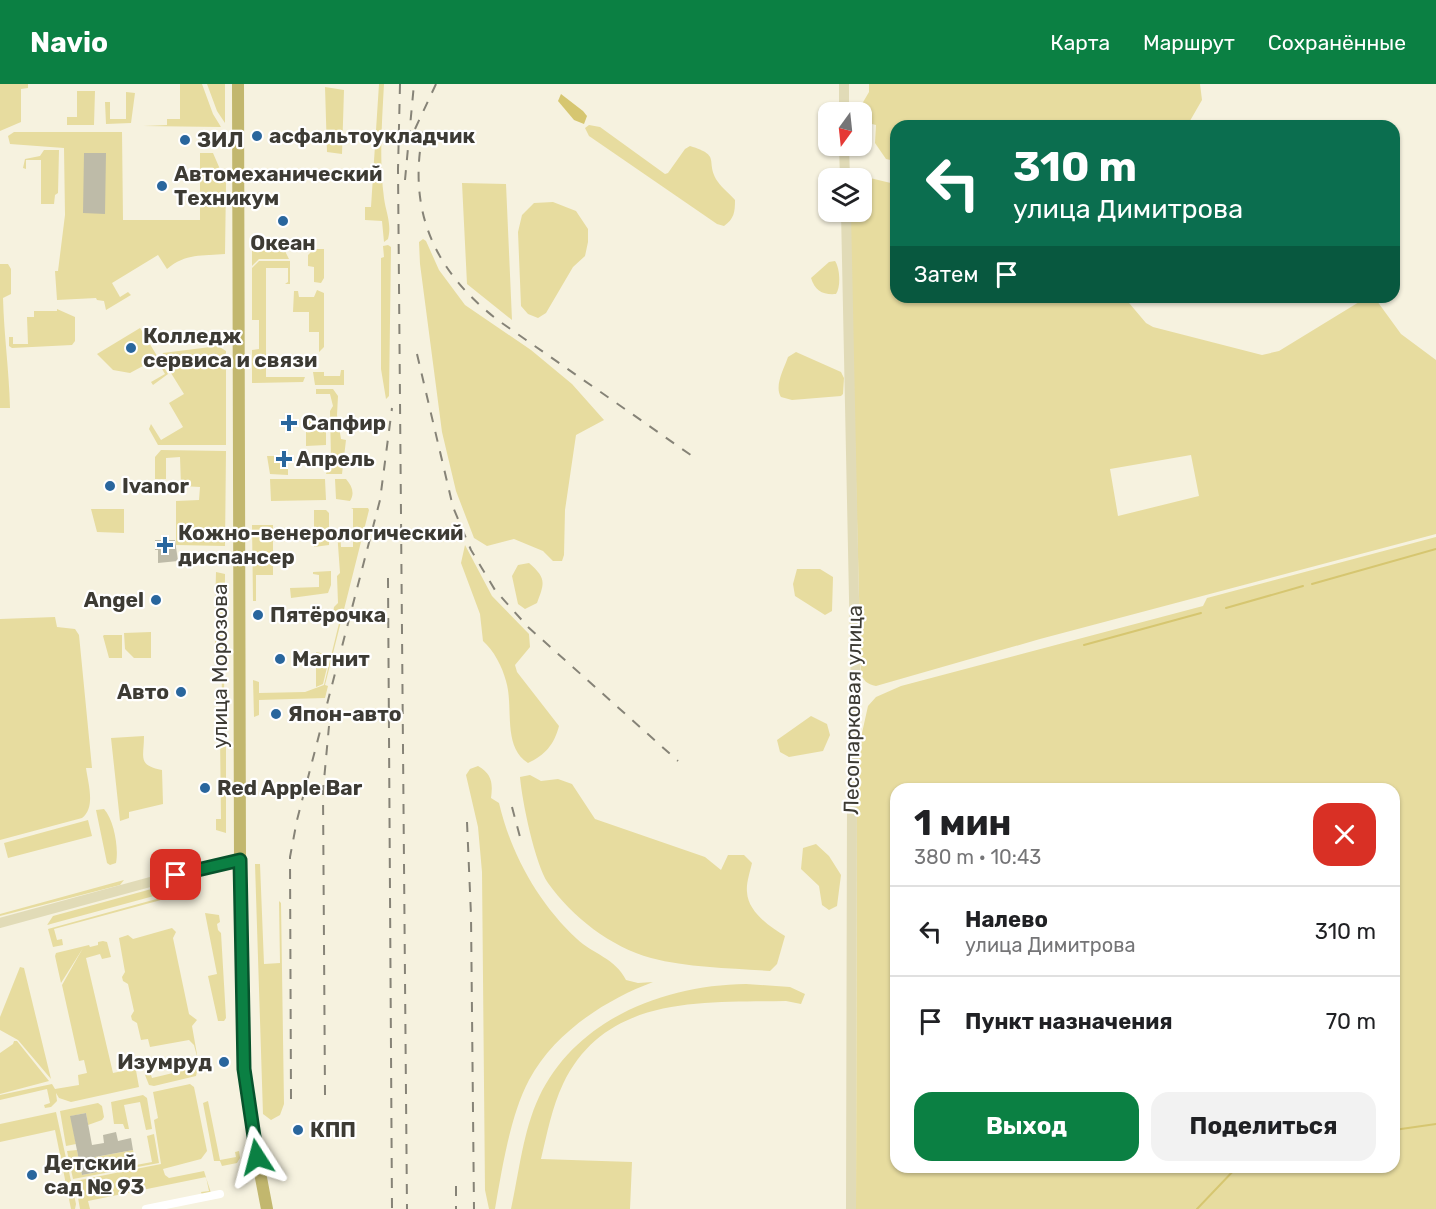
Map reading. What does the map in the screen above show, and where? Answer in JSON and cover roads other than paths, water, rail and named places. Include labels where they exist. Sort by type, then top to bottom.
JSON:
[{"type":"main road","name":"улица Морозова","points":[[238,84],[240,860],[244,1069],[267,1209]]},
{"type":"street","points":[[844,84],[844,102]]},
{"type":"street","name":"Лесопарковая улица","points":[[846,222],[855,694],[852,803],[851,1209]]},
{"type":"street","points":[[0,923],[240,860]]},
{"type":"street","points":[[146,1209],[220,1194]]},
{"type":"waterway","points":[[1312,584],[1436,549]]},
{"type":"waterway","points":[[1226,608],[1303,586]]},
{"type":"waterway","points":[[1084,645],[1201,613]]},
{"type":"waterway","points":[[1400,1129],[1436,1124]]},
{"type":"waterway","points":[[1197,1209],[1231,1173]]},
{"type":"railway","points":[[400,84],[398,169],[407,1209]]},
{"type":"railway","points":[[405,180],[414,84]]},
{"type":"railway","points":[[415,129],[436,84]]},
{"type":"railway","points":[[423,132],[419,161],[419,188],[423,214],[431,238],[443,261],[458,282],[499,321],[695,458]]},
{"type":"railway","points":[[417,354],[453,507],[471,550],[495,590],[528,627],[678,761]]},
{"type":"railway","points":[[291,1099],[290,857],[297,820],[380,500],[392,408]]},
{"type":"railway","points":[[388,578],[392,1209]]},
{"type":"railway","points":[[325,1095],[323,791],[329,726]]},
{"type":"railway","points":[[512,807],[520,837]]},
{"type":"railway","points":[[467,822],[471,915],[474,1209]]},
{"type":"railway","points":[[456,1186],[456,1209]]},
{"type":"place","name":"асфальтоукладчик","points":[[257,136]]},
{"type":"place","name":"ЗИЛ","points":[[185,140]]},
{"type":"place","name":"Автомеханический Техникум","points":[[162,186]]},
{"type":"place","name":"Океан","points":[[283,221]]},
{"type":"place","name":"Колледж сервиса и связи","points":[[131,348]]},
{"type":"place","name":"Сапфир","points":[[289,423]]},
{"type":"place","name":"Апрель","points":[[284,459]]},
{"type":"place","name":"Ivanor","points":[[110,486]]},
{"type":"place","name":"Кожно-венерологический диспансер","points":[[165,545]]},
{"type":"place","name":"Angel","points":[[156,600]]},
{"type":"place","name":"Пятёрочка","points":[[258,615]]},
{"type":"place","name":"Магнит","points":[[280,659]]},
{"type":"place","name":"Авто","points":[[181,692]]},
{"type":"place","name":"Япон-авто","points":[[276,714]]},
{"type":"place","name":"Red Apple Bar","points":[[205,788]]},
{"type":"place","name":"Изумруд","points":[[224,1062]]},
{"type":"place","name":"КПП","points":[[298,1130]]},
{"type":"place","name":"Детский сад № 93","points":[[32,1175]]}]
